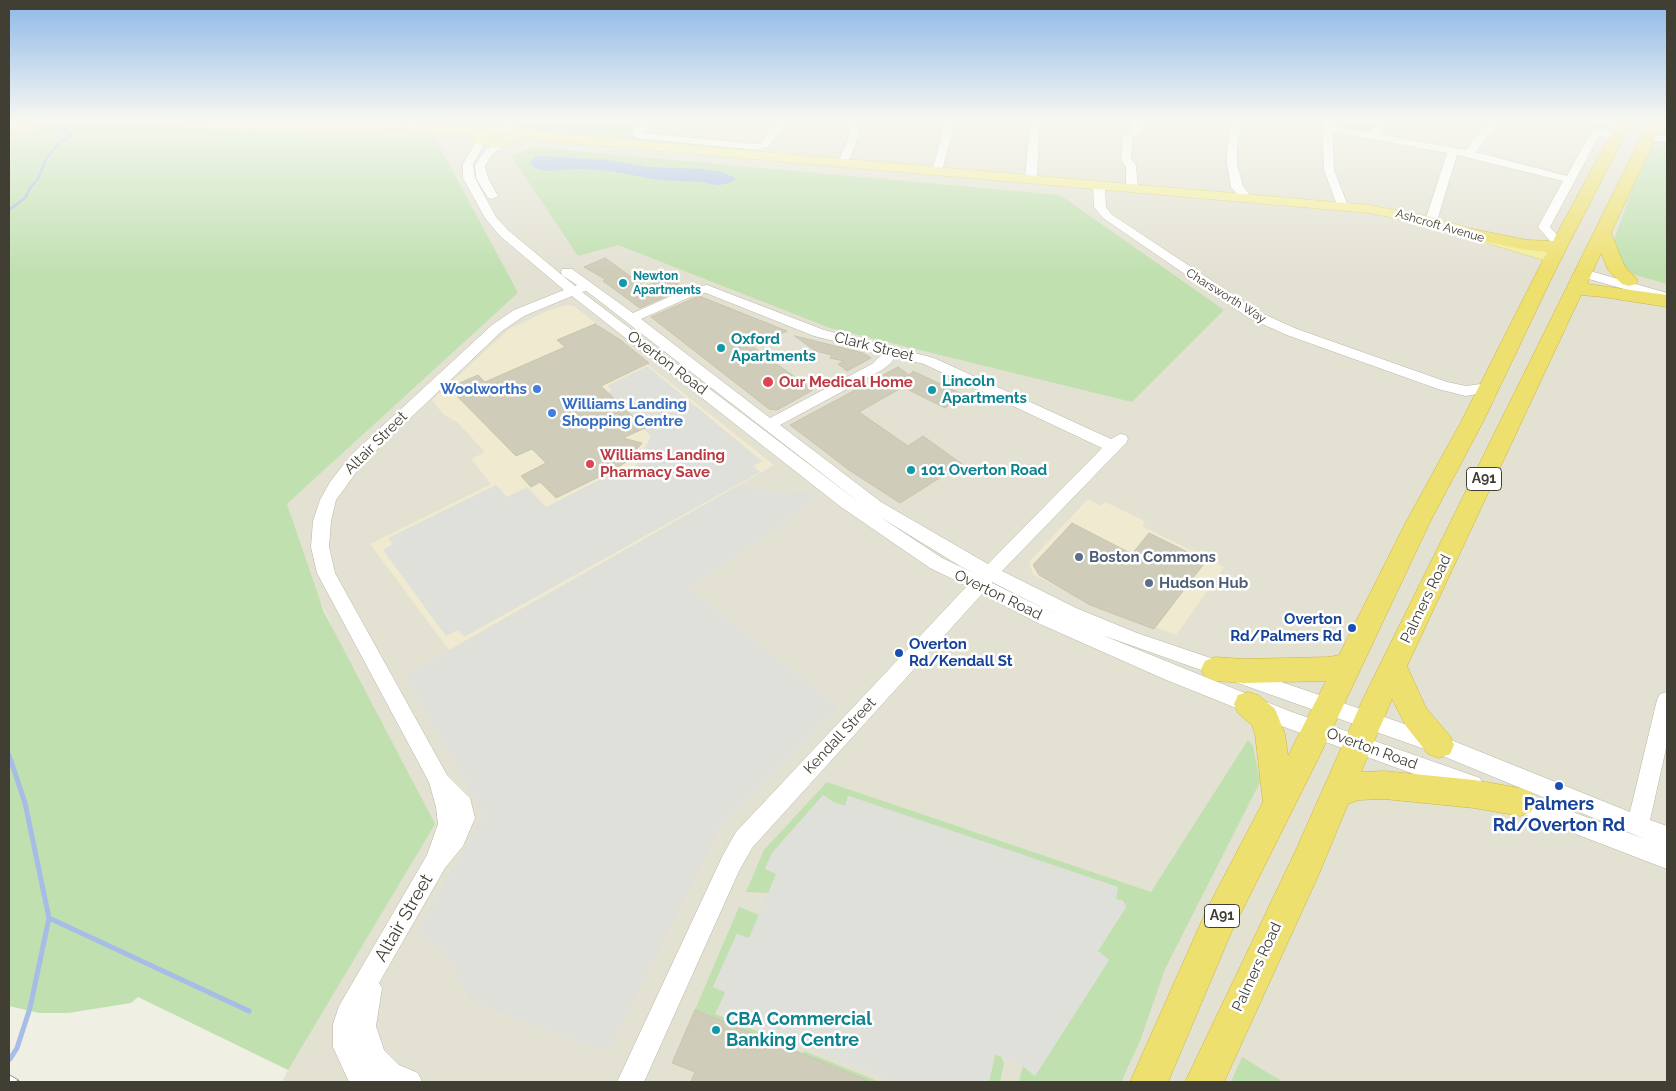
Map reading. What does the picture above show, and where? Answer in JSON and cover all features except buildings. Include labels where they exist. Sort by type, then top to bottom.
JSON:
[{"type":"highway","name":"A91","points":[[1149,1082],[1219,921],[1322,718],[1418,522],[1599,170]]},
{"type":"highway","name":"Palmers Road","points":[[1204,1082],[1307,863],[1393,667],[1634,170]]},
{"type":"highway","points":[[1468,232],[1527,245],[1552,247],[1554,256],[1581,277],[1586,289],[1667,299]]},
{"type":"highway","points":[[1602,234],[1617,270],[1629,280]]},
{"type":"highway","points":[[1519,254],[1525,258],[1531,272],[1531,302]]},
{"type":"highway","points":[[1215,669],[1244,671],[1330,669],[1347,664]]},
{"type":"highway","points":[[1393,667],[1404,696],[1416,717],[1439,745]]},
{"type":"highway","points":[[1248,704],[1265,718],[1270,734],[1279,802]]},
{"type":"highway","points":[[1338,793],[1359,786],[1384,785],[1474,794],[1520,802]]},
{"type":"main road","name":"Ashcroft Avenue","points":[[925,170],[1132,188],[1239,194],[1403,221],[1519,254],[1554,256]]},
{"type":"main road","name":"Ashcroft Avenue","points":[[1296,202],[1392,212],[1431,220],[1468,232]]},
{"type":"street","name":"Overton Road","points":[[467,170],[470,181],[487,212],[504,233],[558,278],[580,288],[631,319],[875,506],[960,558],[984,580],[1119,651],[1248,704],[1322,718]]},
{"type":"street","name":"Overton Road","points":[[481,170],[482,178],[497,205],[517,230],[580,288],[847,502],[936,563],[1215,669],[1322,718],[1363,732],[1520,802],[1667,858]]},
{"type":"street","points":[[1031,179],[1032,170]]},
{"type":"street","points":[[1131,170],[1132,188]]},
{"type":"street","points":[[1234,170],[1239,194]]},
{"type":"street","points":[[1329,170],[1342,206]]},
{"type":"street","points":[[1431,220],[1447,170]]},
{"type":"street","points":[[1531,170],[1570,180]]},
{"type":"street","points":[[1554,256],[1544,227],[1575,170]]},
{"type":"street","name":"Charsworth Way","points":[[1099,185],[1100,207],[1107,216],[1244,310],[1276,326],[1444,386],[1466,391],[1488,388]]},
{"type":"street","points":[[1581,277],[1629,280],[1667,291]]},
{"type":"street","points":[[528,309],[534,301],[556,284],[558,278]]},
{"type":"street","name":"Altair Street","points":[[370,1082],[360,1075],[346,1047],[345,1030],[352,1006],[437,860],[448,824],[448,807],[439,780],[326,573],[320,547],[322,521],[336,486],[357,459],[497,328],[528,309],[580,288]]},
{"type":"street","name":"Clark Street","points":[[631,319],[694,291],[707,289],[819,333],[936,364],[1116,442]]},
{"type":"street","points":[[769,425],[877,367],[886,360],[891,351]]},
{"type":"street","name":"Charsworth Way","points":[[1444,386],[1466,401],[1472,420]]},
{"type":"street","name":"Kendall Street","points":[[630,1082],[744,840],[984,580],[1116,442]]},
{"type":"street","points":[[1638,825],[1667,700]]},
{"type":"street","name":"Overton Road","points":[[1363,732],[1439,745],[1667,837]]},
{"type":"street","name":"Altair Street","points":[[371,975],[363,1026],[369,1046],[374,1058],[390,1074],[409,1082]]},
{"type":"shaded area","points":[[186,170],[1667,170],[1667,1082],[282,1082],[288,1070],[332,628],[314,586],[287,504],[518,293]]},
{"type":"shaded area","points":[[568,305],[574,306],[774,465],[449,650],[370,544],[491,484],[471,459],[485,452],[458,423],[443,414],[432,400],[509,329],[549,310]]},
{"type":"shaded area","points":[[647,366],[762,461],[753,466],[760,472],[464,637],[458,630],[446,636],[383,550],[393,544],[388,538],[496,485],[507,497],[527,487],[546,507],[612,473],[617,478],[631,471],[638,463],[651,436],[607,393],[612,390],[607,386]]},
{"type":"shaded area","points":[[736,487],[755,488],[777,494],[808,492],[817,499],[689,589],[838,706],[720,827],[608,1053],[471,1001],[443,949],[416,933],[484,815],[405,675]]},
{"type":"shaded area","points":[[1088,499],[1101,506],[1105,502],[1145,521],[1142,526],[1224,567],[1176,635],[1076,597],[1033,574],[1029,562]]},
{"type":"shaded area","points":[[823,795],[833,802],[845,806],[848,796],[1118,887],[1116,899],[1123,901],[1126,907],[1098,951],[1109,960],[1035,1076],[1023,1066],[995,1054],[989,1082],[895,1082],[718,1010],[725,992],[713,987],[737,934],[749,938],[776,874],[765,869],[772,853]]},
{"type":"green space","points":[[9,170],[452,170],[518,293],[287,504],[324,612],[435,824],[288,1070],[138,997],[131,1003],[68,1013],[39,1013],[9,1006]]},
{"type":"green space","points":[[520,170],[784,170],[1060,195],[1224,310],[1132,402],[830,328],[618,245],[578,256]]},
{"type":"green space","points":[[1639,170],[1667,170],[1667,284],[1624,272],[1610,251]]},
{"type":"green space","points":[[1248,740],[1253,746],[1260,782],[1165,969],[1140,1041],[1121,1082],[1019,1082],[1023,1066],[1035,1076],[1109,960],[1098,951],[1126,907],[1123,901],[1116,899],[1117,887],[849,796],[845,806],[823,796],[772,853],[765,869],[777,873],[774,893],[746,892],[764,850],[827,782],[1151,892]]},
{"type":"green space","points":[[739,907],[864,955],[754,927],[749,939],[737,934],[713,987],[726,992],[715,1014],[796,1047],[795,1051],[695,1010]]},
{"type":"green space","points":[[804,1051],[880,1082],[871,1082],[803,1054]]},
{"type":"green space","points":[[995,1054],[1002,1057],[1004,1064],[1000,1082],[989,1082]]},
{"type":"green space","points":[[1242,1057],[1283,1082],[1231,1082]]},
{"type":"water","points":[[593,170],[708,170],[722,172],[736,178],[734,181],[718,185],[659,180]]},
{"type":"waterway","points":[[9,210],[25,198],[30,188],[38,179],[42,170]]},
{"type":"waterway","points":[[9,755],[25,803],[49,918]]},
{"type":"waterway","points":[[10,1059],[17,1048],[30,1008],[49,918]]},
{"type":"waterway","points":[[49,918],[249,1011]]},
{"type":"railway","points":[[9,1078],[16,1082]]},
{"type":"place","name":"Newton Apartments","points":[[623,283]]},
{"type":"place","name":"Oxford Apartments","points":[[721,348]]},
{"type":"place","name":"Our Medical Home","points":[[768,382]]},
{"type":"place","name":"Woolworths","points":[[537,389]]},
{"type":"place","name":"Lincoln Apartments","points":[[932,390]]},
{"type":"place","name":"Williams Landing Shopping Centre","points":[[552,413]]},
{"type":"place","name":"Williams Landing Pharmacy Save","points":[[590,464]]},
{"type":"place","name":"101 Overton Road","points":[[911,470]]},
{"type":"place","name":"Boston Commons","points":[[1079,557]]},
{"type":"place","name":"Hudson Hub","points":[[1149,583]]},
{"type":"place","name":"Overton Rd/Palmers Rd","points":[[1352,628]]},
{"type":"place","name":"Overton Rd/Kendall St","points":[[899,653]]},
{"type":"place","name":"Palmers Rd/Overton Rd","points":[[1559,786]]},
{"type":"place","name":"CBA Commercial Banking Centre","points":[[716,1030]]}]
